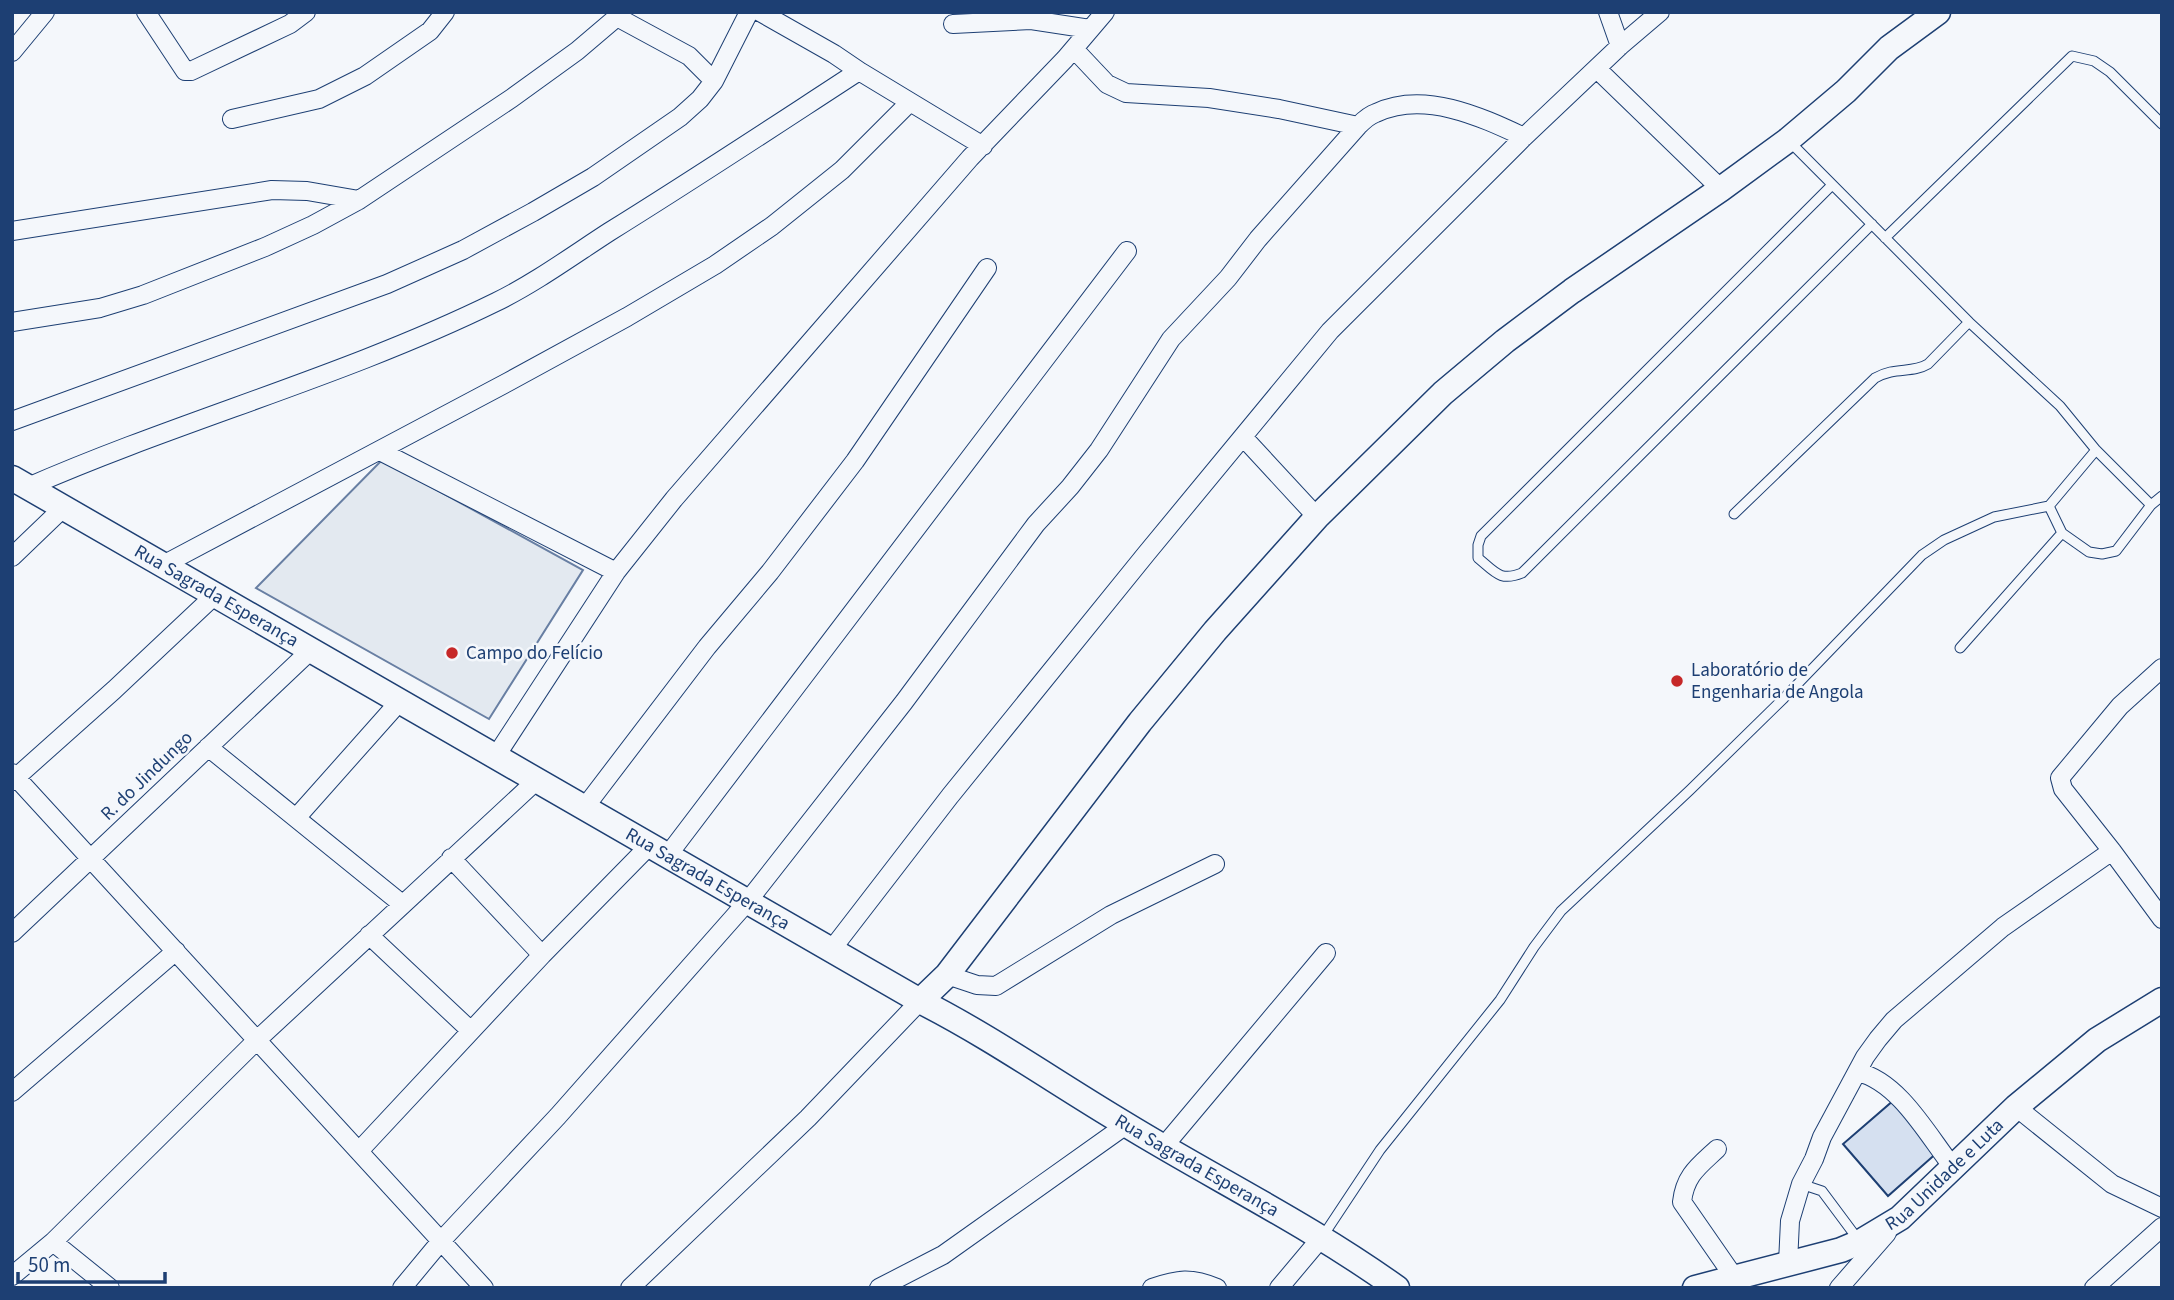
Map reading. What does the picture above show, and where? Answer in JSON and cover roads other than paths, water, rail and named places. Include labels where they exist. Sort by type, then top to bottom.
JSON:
[{"type":"street","points":[[12,52],[46,12]]},
{"type":"street","points":[[146,12],[185,71],[191,71],[290,24],[306,12]]},
{"type":"street","points":[[232,119],[318,99],[365,76],[430,31],[445,12]]},
{"type":"street","points":[[12,421],[387,284],[463,250],[593,177],[680,117],[700,99],[714,80],[749,12]]},
{"type":"street","points":[[760,12],[834,54],[983,146]]},
{"type":"street","points":[[496,756],[616,572],[683,488],[983,146],[1105,12]]},
{"type":"street","points":[[1608,12],[1620,46]]},
{"type":"street","points":[[832,950],[950,796],[1330,331],[1524,137],[1660,12]]},
{"type":"street","points":[[630,1288],[808,1118],[947,975],[1140,722],[1265,572],[1443,393],[1505,341],[1572,291],[1788,140],[1846,91],[1889,48],[1938,12]]},
{"type":"street","points":[[12,322],[100,308],[143,295],[313,225],[359,200],[512,98],[577,51],[617,17],[689,56],[714,80]]},
{"type":"street","points":[[953,24],[1031,20],[1090,29]]},
{"type":"street","points":[[1074,49],[1107,84],[1126,93],[1209,98],[1279,109],[1358,126]]},
{"type":"street","points":[[1597,69],[1721,189]]},
{"type":"street","points":[[20,483],[247,403],[427,334],[499,300],[667,196],[859,71]]},
{"type":"street","points":[[163,565],[615,323],[715,265],[772,226],[842,170],[910,102]]},
{"type":"street","points":[[402,1288],[441,1241],[558,1116],[748,901],[904,702],[1036,524],[1070,488],[1171,338],[1228,278],[1358,126],[1375,113],[1393,107],[1419,104],[1447,107],[1486,119],[1524,137]]},
{"type":"street","points":[[12,231],[272,190],[307,191],[359,200]]},
{"type":"street","points":[[359,1151],[542,955],[659,850],[1127,251]]},
{"type":"street","points":[[585,807],[707,647],[770,572],[855,461],[987,268]]},
{"type":"street","points":[[1244,438],[1317,517]]},
{"type":"street","points":[[380,450],[616,572]]},
{"type":"street","name":"Rua Sagrada Esperança","points":[[20,483],[957,1020],[1126,1125],[1321,1238],[1391,1286]]},
{"type":"street","points":[[12,556],[63,508]]},
{"type":"street","points":[[215,594],[114,690],[14,777],[484,1288]]},
{"type":"street","name":"R. do Jindungo","points":[[12,933],[311,650]]},
{"type":"street","points":[[2162,668],[2120,706],[2060,778],[2063,789],[2162,919]]},
{"type":"street","points":[[296,818],[400,701]]},
{"type":"street","points":[[208,747],[402,904]]},
{"type":"street","points":[[12,1276],[53,1242],[257,1040],[537,780]]},
{"type":"street","points":[[1788,1263],[1790,1221],[1801,1184],[1865,1057],[1894,1020],[2003,927],[2112,851]]},
{"type":"street","points":[[451,858],[542,955]]},
{"type":"street","points":[[947,975],[977,985],[996,986],[1111,915],[1215,864]]},
{"type":"street","points":[[369,935],[471,1031]]},
{"type":"street","points":[[12,1092],[176,951]]},
{"type":"street","points":[[1164,1146],[1326,953]]},
{"type":"street","name":"Rua Unidade e Luta","points":[[1695,1288],[1841,1250],[1899,1219],[2016,1107],[2097,1040],[2162,1000]]},
{"type":"street","points":[[1858,1072],[1882,1081],[1897,1094],[1952,1166]]},
{"type":"street","points":[[2016,1107],[2112,1184],[2162,1208]]},
{"type":"street","points":[[879,1288],[943,1255],[1126,1125]]},
{"type":"street","points":[[1717,1149],[1688,1177],[1682,1202],[1734,1277]]},
{"type":"street","points":[[1839,1288],[1899,1219]]},
{"type":"street","points":[[2094,1288],[2162,1227]]},
{"type":"street","points":[[1279,1288],[1321,1238]]},
{"type":"street","points":[[53,1242],[110,1288]]},
{"type":"street","points":[[1152,1288],[1180,1280],[1198,1280],[1217,1288]]},
{"type":"lane","points":[[1885,238],[2072,56],[2094,61],[2110,72],[2162,124]]},
{"type":"lane","points":[[1788,140],[1969,322],[2060,406],[2096,450],[2151,505]]},
{"type":"lane","points":[[1831,186],[1481,536],[1478,545],[1479,558],[1501,577],[1511,578],[1522,573],[1872,225]]},
{"type":"lane","points":[[1734,514],[1875,378],[1888,371],[1920,369],[1969,322]]},
{"type":"lane","points":[[1321,1238],[1380,1150],[1500,1000],[1561,911],[1784,698],[1922,555],[1944,540],[1994,517],[2049,506],[2096,450]]},
{"type":"lane","points":[[2049,506],[2062,533],[2089,552],[2102,554],[2116,551],[2151,505],[2162,496]]},
{"type":"lane","points":[[1960,648],[2062,533]]},
{"type":"lane","points":[[1801,1184],[1822,1191],[1860,1242]]},
{"type":"place","name":"Campo do Felício","points":[[452,653]]},
{"type":"place","name":"Laboratório de Engenharia de Angola","points":[[1677,681]]}]
